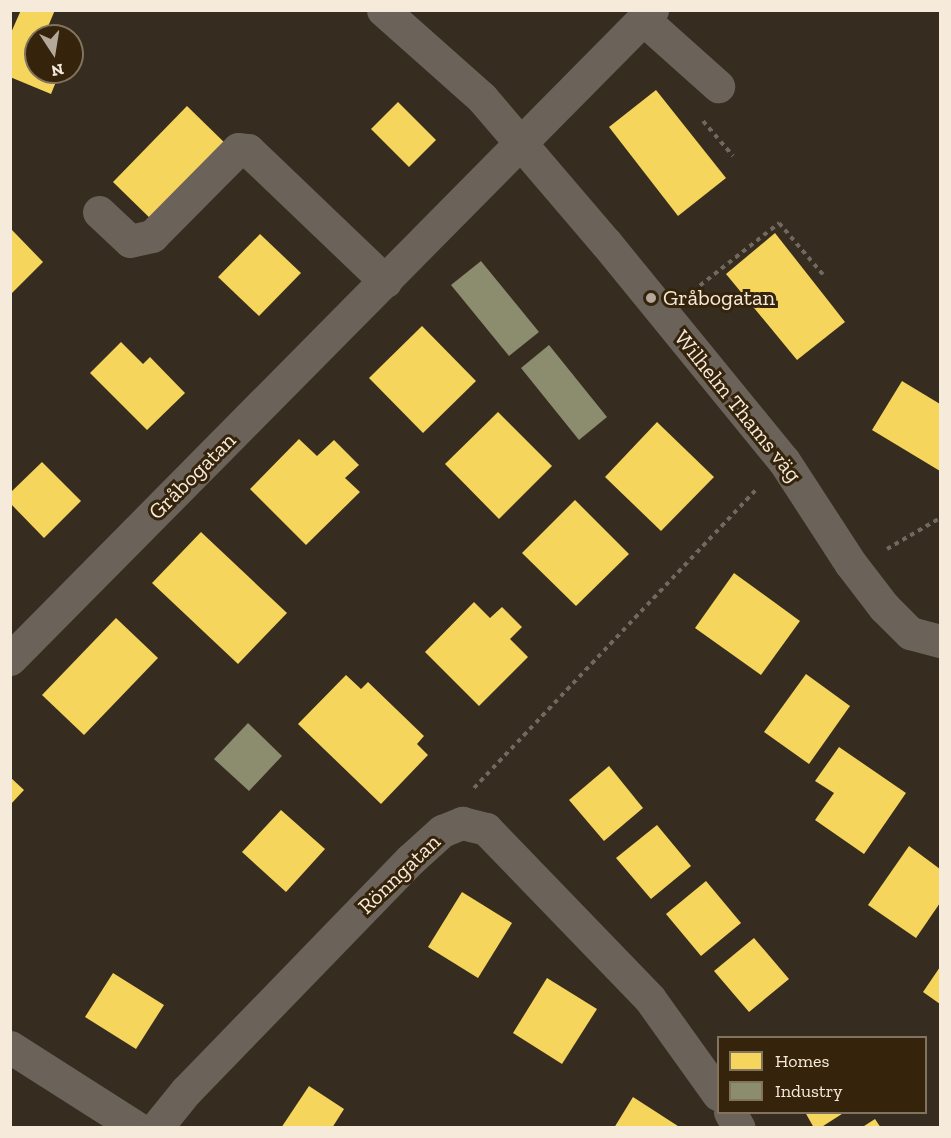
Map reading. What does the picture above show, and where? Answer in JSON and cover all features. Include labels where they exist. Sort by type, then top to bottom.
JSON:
[{"type":"street","name":"Wilhelm Thams väg","points":[[383,10],[483,98],[784,460],[851,564],[884,607],[910,633],[940,641]]},
{"type":"street","name":"Gråbogatan","points":[[10,659],[647,15]]},
{"type":"street","points":[[647,15],[718,86]]},
{"type":"street","points":[[99,212],[130,240],[152,236],[238,149],[248,150],[385,281]]},
{"type":"street","name":"Rönngatan","points":[[156,1128],[186,1091],[411,859],[442,831],[462,823],[486,830],[650,999],[717,1093]]},
{"type":"street","points":[[10,1047],[137,1128]]},
{"type":"street","points":[[731,1114],[739,1128]]},
{"type":"path","points":[[704,280],[779,223],[826,278]]},
{"type":"path","points":[[462,823],[476,782],[784,460]]},
{"type":"path","points":[[882,552],[940,518]]},
{"type":"building: Homes","points":[[21,10],[55,10],[49,24],[24,24],[24,83],[10,77],[10,35]]},
{"type":"building: Homes","points":[[27,84],[55,84],[51,94]]},
{"type":"building: Homes","points":[[656,90],[726,178],[678,216],[609,127]]},
{"type":"building: Homes","points":[[398,102],[436,140],[409,167],[371,129]]},
{"type":"building: Homes","points":[[187,106],[230,148],[156,224],[113,182]]},
{"type":"building: Homes","points":[[12,230],[43,262],[10,295],[10,231]]},
{"type":"building: Homes","points":[[775,233],[845,322],[797,360],[726,274]]},
{"type":"building: Homes","points":[[260,234],[301,273],[259,316],[218,277]]},
{"type":"building: Homes","points":[[422,326],[476,381],[423,433],[369,378]]},
{"type":"building: Homes","points":[[121,342],[143,364],[150,357],[185,393],[147,430],[90,373]]},
{"type":"building: Homes","points":[[902,381],[940,404],[940,471],[872,430]]},
{"type":"building: Homes","points":[[498,412],[552,466],[499,519],[445,464]]},
{"type":"building: Homes","points":[[657,422],[714,477],[661,531],[605,477]]},
{"type":"building: Homes","points":[[299,439],[317,456],[334,440],[359,465],[345,478],[360,492],[306,545],[250,489]]},
{"type":"building: Homes","points":[[42,462],[81,501],[44,538],[10,503],[10,493]]},
{"type":"building: Homes","points":[[575,500],[629,554],[576,606],[522,553]]},
{"type":"building: Homes","points":[[201,532],[287,613],[238,664],[152,583]]},
{"type":"building: Homes","points":[[734,573],[800,621],[761,675],[695,628]]},
{"type":"building: Homes","points":[[474,602],[490,618],[502,607],[522,627],[510,639],[528,657],[479,706],[425,652]]},
{"type":"building: Homes","points":[[116,618],[158,658],[84,735],[42,695]]},
{"type":"building: Homes","points":[[806,674],[850,706],[809,764],[764,732]]},
{"type":"building: Homes","points":[[346,675],[361,689],[368,682],[424,736],[417,744],[428,755],[381,804],[298,724]]},
{"type":"building: Homes","points":[[839,747],[906,793],[864,854],[815,820],[834,793],[815,781]]},
{"type":"building: Homes","points":[[609,766],[643,808],[604,841],[569,800]]},
{"type":"building: Homes","points":[[10,777],[24,790],[10,805]]},
{"type":"building: Homes","points":[[281,810],[325,849],[286,892],[242,852]]},
{"type":"building: Homes","points":[[657,825],[691,866],[651,899],[616,858]]},
{"type":"building: Homes","points":[[909,846],[940,869],[940,903],[916,938],[868,905]]},
{"type":"building: Homes","points":[[706,881],[741,923],[701,956],[666,914]]},
{"type":"building: Homes","points":[[462,892],[512,923],[478,978],[428,947]]},
{"type":"building: Homes","points":[[754,938],[789,979],[749,1012],[714,971]]},
{"type":"building: Homes","points":[[940,967],[940,1004],[923,992]]},
{"type":"building: Homes","points":[[113,973],[164,1005],[136,1049],[85,1017]]},
{"type":"building: Homes","points":[[547,978],[597,1009],[562,1064],[513,1033]]},
{"type":"building: Homes","points":[[309,1086],[344,1109],[332,1128],[281,1128]]},
{"type":"building: Homes","points":[[633,1097],[681,1128],[614,1128]]},
{"type":"building: Homes","points":[[806,1114],[842,1114],[820,1128],[814,1128]]},
{"type":"building: Homes","points":[[875,1119],[881,1128],[861,1128]]},
{"type":"building: Industry","points":[[481,261],[539,332],[509,356],[451,285]]},
{"type":"building: Industry","points":[[549,345],[607,417],[579,440],[521,368]]},
{"type":"building: Industry","points":[[248,723],[282,756],[249,791],[214,759]]},
{"type":"place","name":"Gråbogatan","points":[[651,298]]}]
